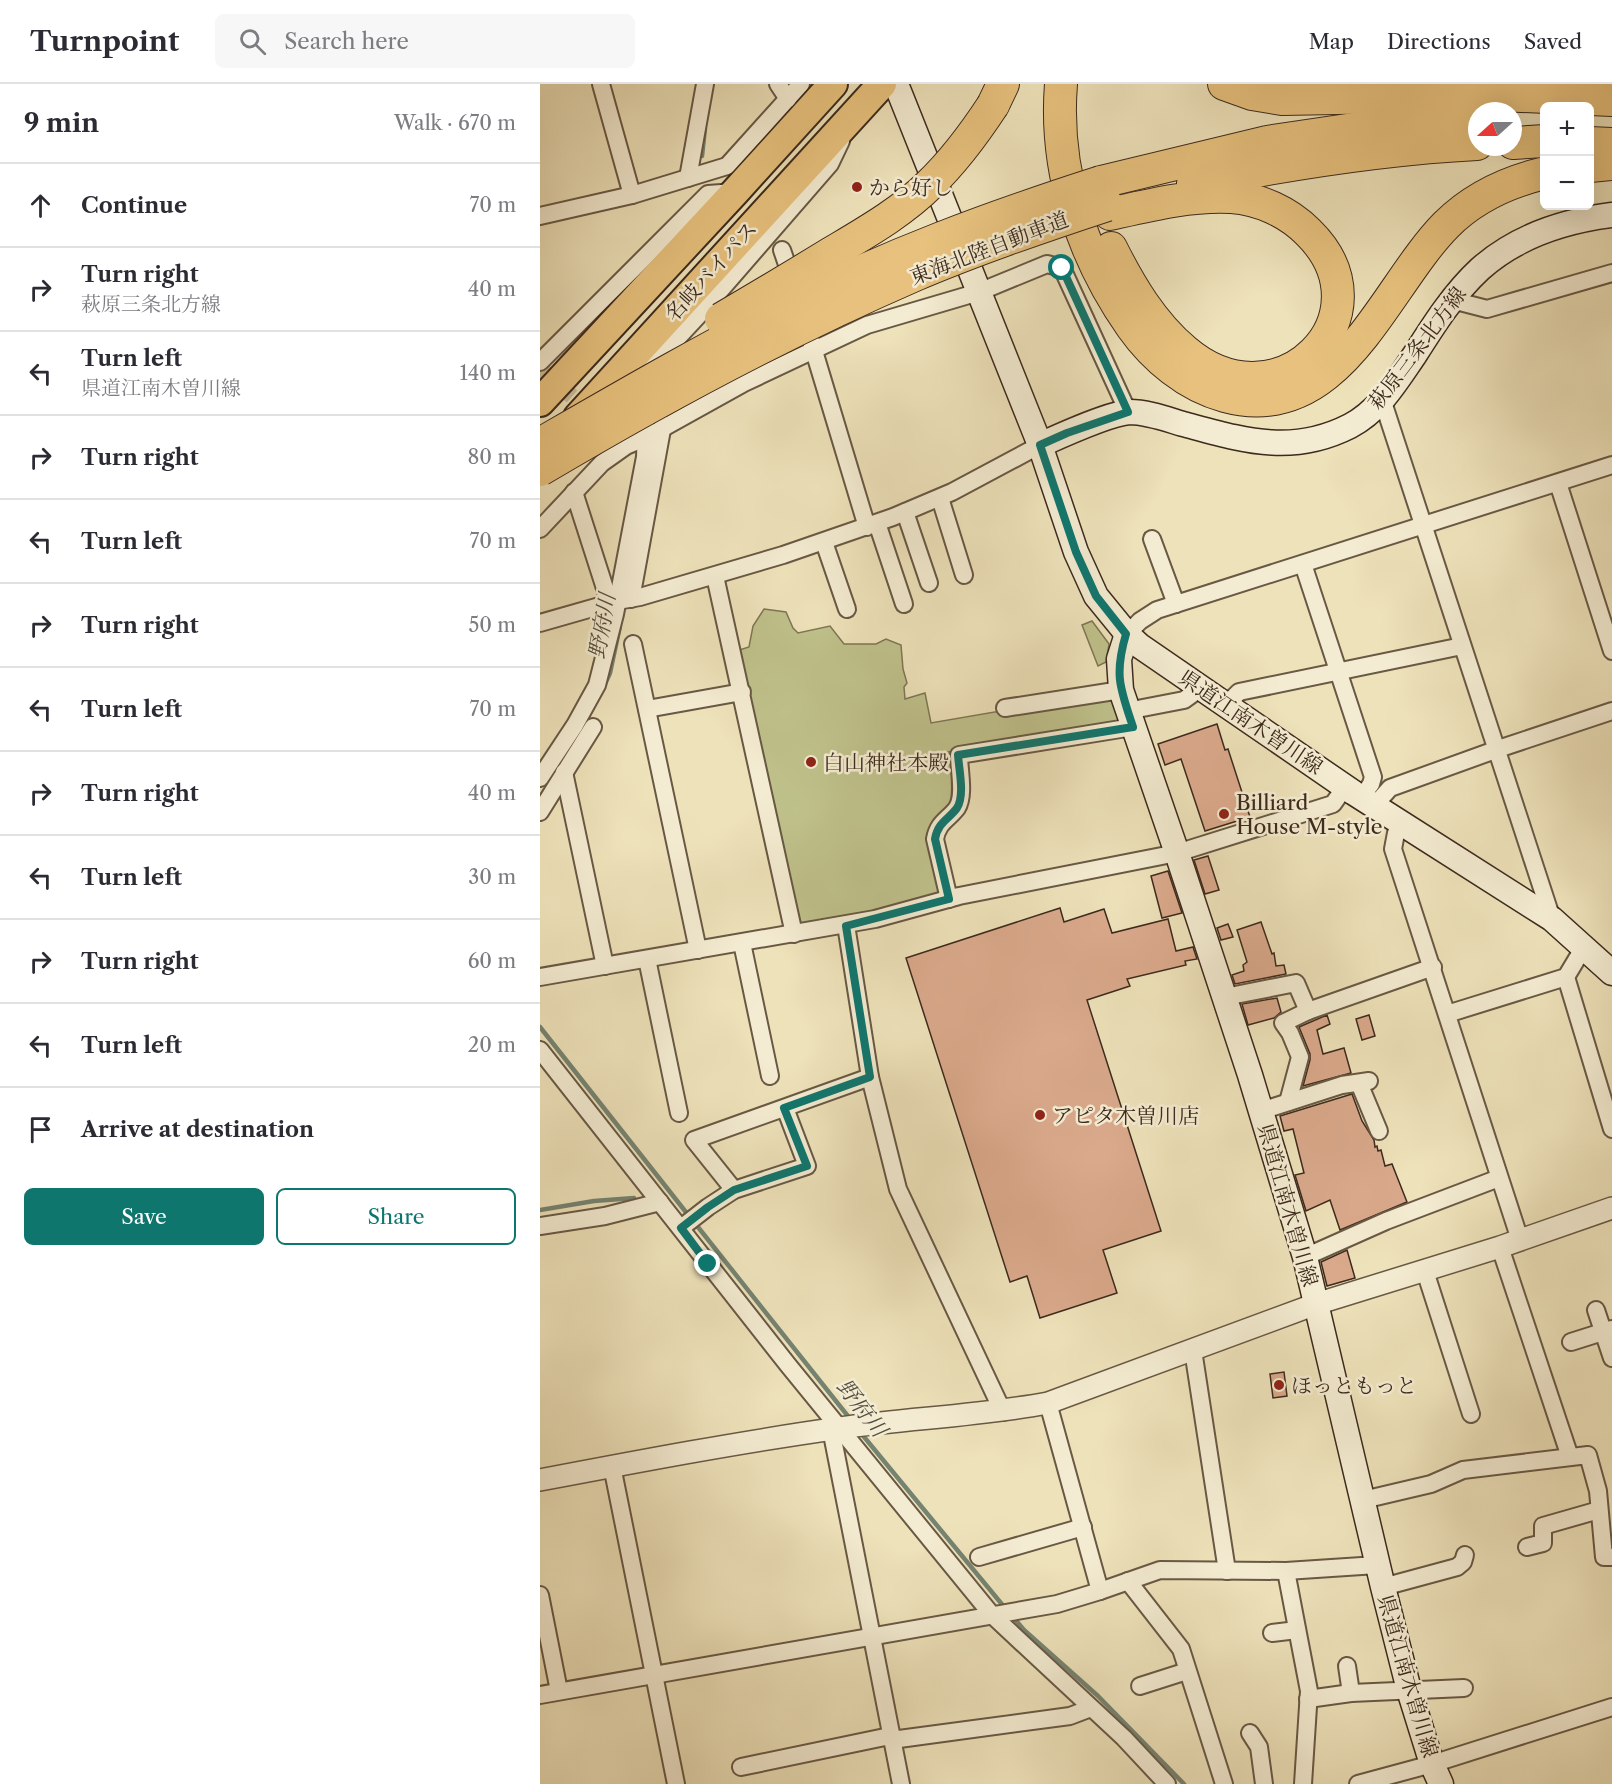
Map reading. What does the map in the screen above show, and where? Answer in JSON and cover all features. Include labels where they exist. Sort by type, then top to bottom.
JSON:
[{"type":"highway","name":"名岐バイパス","points":[[540,402],[833,84]]},
{"type":"highway","name":"名岐バイパス","points":[[540,457],[882,84]]},
{"type":"highway","points":[[1061,84],[1060,140],[1065,174],[1088,247],[1109,291],[1139,336],[1163,361],[1186,379],[1212,393],[1237,399],[1258,400],[1281,397],[1321,379],[1342,362],[1359,342],[1424,251],[1446,225],[1487,194],[1511,183],[1540,174]]},
{"type":"highway","points":[[1080,84],[1078,100],[1080,133],[1093,202],[1125,275],[1143,305],[1165,332],[1186,352],[1208,366],[1231,375],[1254,378],[1274,376],[1293,369],[1310,358],[1322,345],[1332,326],[1337,304],[1337,286],[1327,256],[1317,240],[1288,215],[1252,201],[1233,197],[1106,200]]},
{"type":"highway","points":[[1224,84],[1252,94],[1282,99],[1501,95],[1612,100]]},
{"type":"highway","points":[[540,433],[627,374],[863,234],[899,210],[928,186],[952,161],[973,136],[998,94]]},
{"type":"highway","points":[[1522,117],[1540,116]]},
{"type":"highway","points":[[1594,117],[1612,117]]},
{"type":"highway","name":"東海北陸自動車道","points":[[540,470],[648,407],[795,330],[916,274],[1106,200],[1267,142],[1354,129],[1468,120]]},
{"type":"highway","points":[[1522,142],[1540,141]]},
{"type":"highway","points":[[1594,143],[1612,144]]},
{"type":"highway","name":"東海北陸自動車道","points":[[540,444],[639,387],[843,280],[970,227],[1286,165],[1363,153],[1468,145]]},
{"type":"highway","points":[[1594,166],[1612,164]]},
{"type":"main road","name":"県道江南木曽川線","points":[[896,84],[1040,445],[1076,552],[1096,596],[1126,634],[1197,686],[1360,797],[1552,919],[1612,973]]},
{"type":"main road","name":"萩原三条北方線","points":[[1040,445],[1128,412],[1160,417],[1254,442],[1294,443],[1324,436],[1353,424],[1368,414],[1382,399],[1452,300],[1480,269],[1517,244],[1554,227],[1612,215]]},
{"type":"main road","name":"県道江南木曽川線","points":[[1126,634],[1119,659],[1127,709],[1224,997],[1305,1257],[1409,1690],[1437,1774]]},
{"type":"street","points":[[601,84],[632,195]]},
{"type":"street","points":[[688,178],[705,84]]},
{"type":"street","points":[[778,84],[788,99]]},
{"type":"street","points":[[540,216],[632,195],[728,166],[801,84]]},
{"type":"street","points":[[540,485],[698,316],[830,164],[850,118]]},
{"type":"street","points":[[541,362],[708,194],[735,192]]},
{"type":"street","points":[[782,250],[803,312],[813,351],[872,525],[904,603]]},
{"type":"street","points":[[540,529],[620,441],[655,427],[867,325],[979,292],[1047,264],[1062,268],[1128,412]]},
{"type":"street","points":[[1452,300],[1487,309],[1612,273]]},
{"type":"street","points":[[1382,399],[1552,919]]},
{"type":"street","points":[[540,778],[597,685],[621,601],[655,427]]},
{"type":"street","points":[[540,623],[716,576],[872,525],[940,498],[1040,445]]},
{"type":"street","points":[[1126,634],[1157,610],[1612,465]]},
{"type":"street","points":[[1558,483],[1612,651]]},
{"type":"street","points":[[574,492],[621,601]]},
{"type":"street","points":[[940,498],[964,575]]},
{"type":"street","points":[[905,512],[929,583]]},
{"type":"street","points":[[1152,539],[1176,604]]},
{"type":"street","points":[[824,542],[847,609]]},
{"type":"street","points":[[1303,564],[1373,777],[1371,784],[1360,797]]},
{"type":"street","points":[[716,576],[794,934]]},
{"type":"street","points":[[633,644],[698,950]]},
{"type":"street","points":[[1226,705],[1239,692],[1462,646]]},
{"type":"street","points":[[949,899],[935,839],[937,829],[958,807],[961,797],[958,755],[1127,709],[1184,699],[1191,696],[1197,686]]},
{"type":"street","points":[[647,709],[742,692]]},
{"type":"street","points":[[1005,708],[1127,709]]},
{"type":"street","points":[[540,977],[846,926],[949,899],[1177,853],[1390,788],[1612,711]]},
{"type":"street","points":[[540,812],[593,727]]},
{"type":"street","points":[[564,772],[605,966]]},
{"type":"street","points":[[1401,823],[1396,832],[1393,849],[1433,967],[1499,1178],[1510,1243],[1570,1457]]},
{"type":"street","points":[[846,926],[870,1077],[898,1189],[1003,1412]]},
{"type":"street","points":[[742,943],[770,1076]]},
{"type":"street","points":[[1447,1014],[1566,977],[1584,947]]},
{"type":"street","points":[[647,959],[679,1113]]},
{"type":"street","points":[[1288,1102],[1300,1057],[1283,1023],[1308,1011],[1433,967]]},
{"type":"street","points":[[1566,977],[1612,1129]]},
{"type":"street","points":[[1224,997],[1296,983],[1308,1011]]},
{"type":"street","points":[[540,1050],[660,1202],[689,1222],[844,1428],[995,1615],[1124,1738],[1167,1784]]},
{"type":"street","points":[[734,1190],[694,1140],[870,1077]]},
{"type":"street","points":[[1261,1111],[1342,1085],[1364,1082],[1378,1131]]},
{"type":"street","points":[[689,1222],[734,1190],[807,1166],[784,1108]]},
{"type":"street","points":[[1305,1257],[1386,1221],[1499,1178]]},
{"type":"street","points":[[540,1226],[605,1216],[660,1202]]},
{"type":"street","points":[[540,1480],[844,1428],[917,1418],[1003,1412],[1048,1403],[1316,1304],[1425,1271],[1612,1208]]},
{"type":"street","points":[[1425,1271],[1471,1414]]},
{"type":"street","points":[[1596,1310],[1608,1330],[1612,1358]]},
{"type":"street","points":[[1571,1342],[1608,1330]]},
{"type":"street","points":[[1193,1350],[1227,1571]]},
{"type":"street","points":[[1048,1403],[1100,1591]]},
{"type":"street","points":[[844,1428],[873,1637],[901,1784]]},
{"type":"street","points":[[1363,1500],[1431,1484],[1463,1470],[1587,1455],[1598,1491],[1604,1557],[1612,1557]]},
{"type":"street","points":[[612,1466],[676,1784]]},
{"type":"street","points":[[1527,1547],[1543,1543],[1543,1526],[1599,1510]]},
{"type":"street","points":[[979,1557],[1083,1527]]},
{"type":"street","points":[[540,1695],[1057,1604],[1160,1570],[1227,1571],[1287,1578],[1380,1576],[1457,1567],[1466,1555]]},
{"type":"street","points":[[1276,1598],[1287,1578]]},
{"type":"street","points":[[1287,1578],[1309,1691],[1303,1784]]},
{"type":"street","points":[[1128,1581],[1181,1649],[1224,1784]]},
{"type":"street","points":[[540,1594],[560,1691]]},
{"type":"street","points":[[1272,1634],[1297,1630]]},
{"type":"street","points":[[1347,1666],[1351,1693]]},
{"type":"street","points":[[1140,1686],[1187,1671]]},
{"type":"street","points":[[1308,1699],[1351,1693],[1464,1688]]},
{"type":"street","points":[[1358,1784],[1437,1774],[1612,1707]]},
{"type":"street","points":[[741,1767],[885,1737],[1070,1716],[1091,1708]]},
{"type":"street","points":[[1250,1733],[1259,1747],[1264,1784]]},
{"type":"green space","points":[[764,609],[786,612],[793,628],[798,633],[830,626],[844,644],[876,644],[886,639],[901,645],[907,683],[904,687],[905,699],[925,693],[931,723],[1121,690],[1131,721],[948,752],[957,767],[955,801],[941,828],[941,901],[803,932],[733,652],[749,647],[753,626]]},
{"type":"green space","points":[[1092,621],[1109,644],[1106,662],[1098,666],[1082,625]]},
{"type":"building","points":[[1217,724],[1225,750],[1228,749],[1250,817],[1205,831],[1181,759],[1165,765],[1158,744]]},
{"type":"building","points":[[1208,856],[1219,890],[1205,894],[1194,860]]},
{"type":"building","points":[[1168,871],[1182,913],[1162,918],[1151,876]]},
{"type":"building","name":"アピタ木曽川店","points":[[1060,908],[1064,922],[1104,909],[1112,933],[1168,919],[1176,951],[1193,947],[1197,959],[1185,961],[1186,965],[1127,979],[1130,986],[1087,1000],[1161,1231],[1103,1250],[1117,1293],[1040,1318],[1027,1276],[1010,1282],[906,958]]},
{"type":"building","points":[[1261,922],[1272,954],[1274,953],[1276,966],[1284,965],[1286,974],[1235,984],[1232,975],[1244,971],[1243,965],[1247,962],[1237,930]]},
{"type":"building","points":[[1228,924],[1233,937],[1221,940],[1217,928]]},
{"type":"building","points":[[1277,998],[1281,1012],[1274,1018],[1248,1025],[1242,1004]]},
{"type":"building","points":[[1327,1015],[1330,1024],[1317,1030],[1323,1054],[1344,1048],[1351,1073],[1303,1086],[1310,1054],[1299,1027]]},
{"type":"building","points":[[1369,1015],[1375,1036],[1362,1040],[1356,1019]]},
{"type":"building","points":[[1352,1094],[1362,1121],[1374,1140],[1375,1147],[1377,1146],[1378,1151],[1381,1150],[1385,1166],[1392,1164],[1407,1202],[1340,1230],[1330,1200],[1306,1211],[1295,1175],[1304,1173],[1293,1129],[1284,1131],[1280,1116]]},
{"type":"building","points":[[1347,1250],[1355,1278],[1327,1286],[1321,1262]]},
{"type":"building","name":"ほっともっと","points":[[1284,1372],[1287,1396],[1273,1398],[1270,1374]]},
{"type":"waterway","name":"野府川","points":[[702,156],[705,128]]},
{"type":"waterway","name":"野府川","points":[[605,684],[610,673],[620,626]]},
{"type":"waterway","name":"野府川","points":[[558,768],[568,749]]},
{"type":"waterway","name":"野府川","points":[[540,1027],[689,1216]]},
{"type":"waterway","points":[[540,1210],[594,1201],[634,1198]]},
{"type":"waterway","name":"野府川","points":[[694,1222],[851,1420]]},
{"type":"waterway","name":"野府川","points":[[860,1432],[1005,1608]]},
{"type":"waterway","name":"野府川","points":[[1013,1617],[1024,1630],[1098,1696],[1184,1784]]},
{"type":"tunnel","points":[[542,370],[592,414]]},
{"type":"place","name":"から好し","points":[[857,187]]},
{"type":"place","name":"白山神社本殿","points":[[811,762]]},
{"type":"place","name":"Billiard House M-style","points":[[1224,814]]},
{"type":"place","name":"アピタ木曽川店","points":[[1040,1115]]},
{"type":"place","name":"ほっともっと","points":[[1279,1385]]},
{"type":"route","points":[[708,1264],[681,1228],[734,1190],[807,1166],[784,1108],[870,1077],[846,926],[949,899],[935,839],[937,829],[958,807],[961,797],[958,755],[1133,727],[1120,690],[1119,659],[1126,634],[1096,596],[1076,552],[1040,445],[1128,412],[1062,268]]}]
